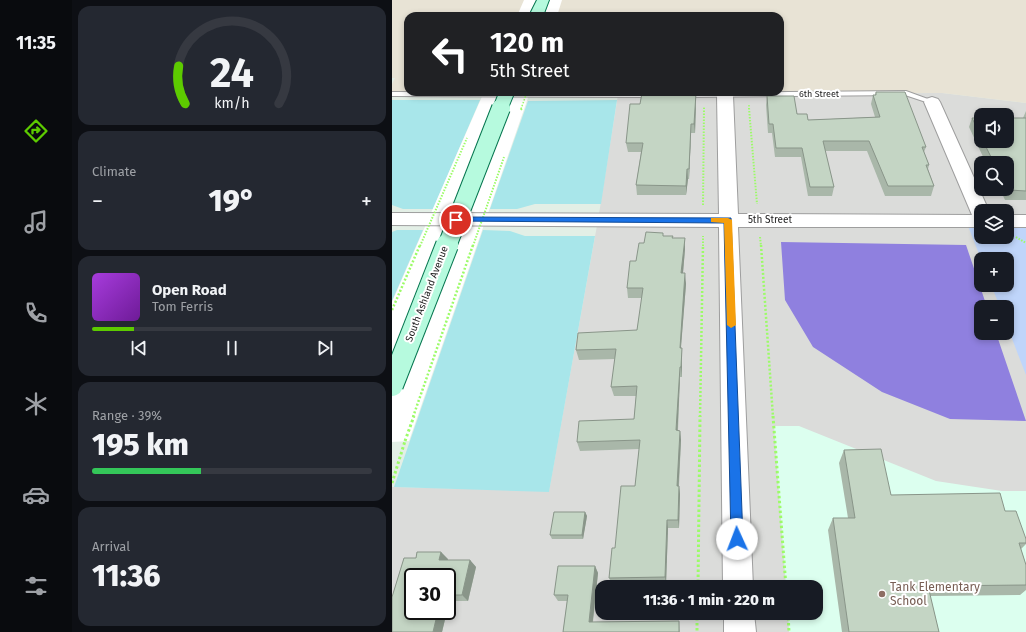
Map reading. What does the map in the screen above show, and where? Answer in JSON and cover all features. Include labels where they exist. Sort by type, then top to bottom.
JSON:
[{"type":"main road","points":[[538,12],[543,0]]},
{"type":"main road","name":"South Ashland Avenue","points":[[392,385],[504,96]]},
{"type":"street","points":[[714,96],[728,220],[738,580]]},
{"type":"street","points":[[932,102],[977,204]]},
{"type":"street","name":"5th Street","points":[[392,220],[974,221]]},
{"type":"street","points":[[1014,221],[1026,221]]},
{"type":"street","points":[[739,620],[740,632]]},
{"type":"lane","name":"6th Street","points":[[784,95],[906,93],[932,102]]},
{"type":"lane","name":"6th Street","points":[[392,94],[404,94]]},
{"type":"path","points":[[519,114],[526,96]]},
{"type":"path","points":[[698,580],[703,220],[714,96]]},
{"type":"path","points":[[748,96],[785,580]]},
{"type":"path","points":[[392,310],[470,131]]},
{"type":"path","points":[[392,483],[506,152]]},
{"type":"path","points":[[697,620],[697,632]]},
{"type":"path","points":[[788,620],[789,632]]},
{"type":"shaded area","points":[[392,0],[1026,0],[1026,103],[942,93],[784,93],[784,12],[404,12],[404,94],[392,94],[392,84],[395,78],[392,78]]},
{"type":"shaded area","points":[[942,93],[1026,103],[1026,632],[392,632],[392,487],[549,491],[598,220],[618,96],[784,96],[784,94]]},
{"type":"shaded area","points":[[392,100],[480,100],[433,209],[403,209],[392,205]]},
{"type":"shaded area","points":[[617,100],[601,204],[535,204],[517,209],[490,209],[528,101]]},
{"type":"shaded area","points":[[966,221],[974,221],[974,241]]},
{"type":"shaded area","points":[[1014,221],[1026,221],[1026,375],[1012,340],[1014,340],[1014,300],[997,300],[994,292],[1014,292],[1014,252],[978,252],[975,244],[1014,244]]},
{"type":"shaded area","points":[[397,230],[423,230],[392,301],[392,232]]},
{"type":"shaded area","points":[[483,230],[510,231],[525,236],[595,236],[549,492],[394,487]]},
{"type":"shaded area","points":[[781,242],[966,245],[974,269],[974,292],[982,292],[985,300],[974,300],[974,340],[998,340],[1026,421],[950,419],[882,392],[813,347],[785,300]]},
{"type":"shaded area","points":[[774,426],[799,426],[936,481],[1002,491],[1026,491],[1026,632],[789,632],[788,620],[823,620],[823,580],[785,580]]},
{"type":"pier","points":[[524,0],[562,0],[558,12],[519,12]]},
{"type":"pier","points":[[482,96],[529,96],[409,441],[392,442],[392,302]]},
{"type":"building","points":[[876,92],[905,92],[926,147],[922,147],[929,165],[926,165],[934,186],[888,186],[869,141],[823,141],[834,187],[810,187],[802,148],[776,148],[773,124],[769,124],[767,96],[794,96],[797,114],[807,114],[808,120],[880,117],[873,95],[876,95]]},
{"type":"building","points":[[641,96],[696,96],[694,124],[691,124],[689,169],[687,169],[686,186],[636,185],[643,143],[626,143],[630,104],[640,104]]},
{"type":"building","points":[[1014,118],[1026,118],[1026,191],[1014,190],[1014,156],[990,156],[986,148],[1014,148]]},
{"type":"building","points":[[646,232],[663,233],[663,236],[673,236],[672,238],[685,238],[681,273],[685,273],[680,348],[682,348],[681,367],[676,430],[680,431],[677,486],[679,486],[678,520],[667,520],[665,577],[609,578],[612,548],[615,548],[621,486],[635,486],[640,440],[577,442],[579,421],[634,419],[637,386],[611,387],[616,349],[576,350],[578,333],[637,330],[643,288],[627,288],[630,261],[636,261],[639,243],[644,243]]},
{"type":"building","name":"Tank Elementary School","points":[[881,449],[891,495],[1000,493],[1005,511],[1016,511],[1026,539],[1026,543],[1019,543],[1026,565],[1026,585],[928,586],[939,632],[849,632],[833,518],[855,518],[844,450]]},
{"type":"building","points":[[554,512],[585,512],[582,535],[550,535]]},
{"type":"building","points":[[417,552],[441,552],[439,560],[470,560],[462,595],[456,595],[456,568],[404,568],[404,620],[436,620],[433,632],[392,632],[392,597],[404,558],[416,558]]},
{"type":"building","points":[[558,566],[595,566],[589,622],[679,621],[679,632],[563,632],[568,595],[554,595]]},
{"type":"slow traffic","points":[[714,220],[728,220],[731,325]]},
{"type":"place","name":"Tank Elementary School","points":[[882,594]]},
{"type":"route","points":[[456,220],[728,220],[737,539]]}]
